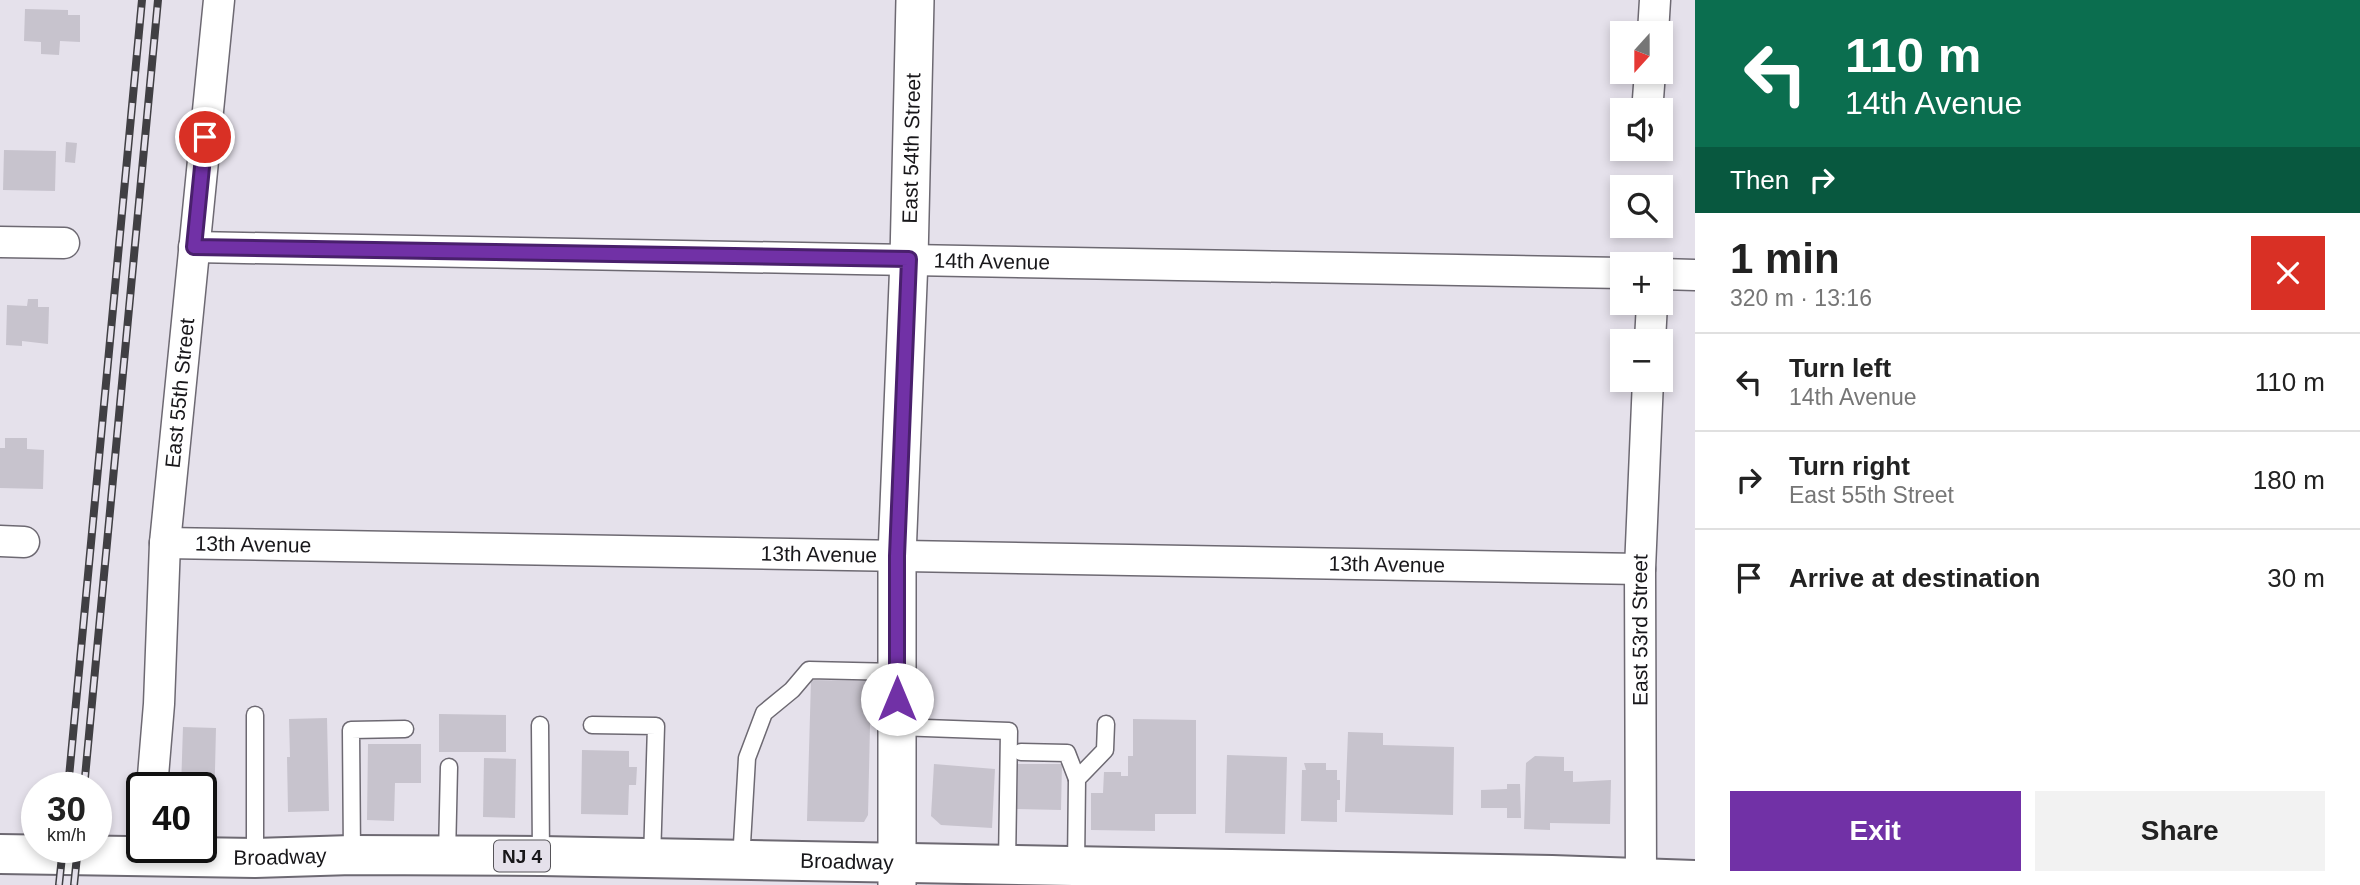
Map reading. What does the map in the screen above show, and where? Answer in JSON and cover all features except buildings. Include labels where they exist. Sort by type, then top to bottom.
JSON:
[{"type":"main road","name":"Broadway","points":[[0,854],[126,852]]},
{"type":"main road","name":"Broadway","points":[[217,856],[541,856],[741,861],[897,874],[1007,865],[1076,866],[1196,877],[1695,880]]},
{"type":"street","name":"East 55th Street","points":[[153,772],[159,704],[165,543],[219,0]]},
{"type":"street","name":"East 54th Street","points":[[897,874],[897,556],[909,259],[915,0]]},
{"type":"street","points":[[1654,21],[1655,0]]},
{"type":"street","points":[[0,242],[64,243]]},
{"type":"street","name":"14th Avenue","points":[[194,247],[1610,273]]},
{"type":"street","points":[[1673,274],[1695,275]]},
{"type":"street","name":"East 53rd Street","points":[[1642,878],[1640,569],[1647,392]]},
{"type":"street","name":"13th Avenue","points":[[165,543],[1640,569]]},
{"type":"lane","points":[[741,861],[747,758],[764,713],[792,691],[809,670],[897,672]]},
{"type":"lane","points":[[255,715],[255,858]]},
{"type":"lane","points":[[1077,779],[1105,750],[1106,724]]},
{"type":"lane","points":[[540,725],[541,856]]},
{"type":"lane","points":[[592,725],[656,726],[652,860]]},
{"type":"lane","points":[[897,727],[1009,731],[1007,865]]},
{"type":"lane","points":[[352,855],[351,730],[405,729]]},
{"type":"lane","points":[[1021,752],[1067,753],[1077,779],[1076,866]]},
{"type":"lane","points":[[447,856],[449,767]]},
{"type":"railway","points":[[70,772],[142,0]]},
{"type":"railway","points":[[86,772],[158,0]]},
{"type":"railway","points":[[59,885],[61,863]]},
{"type":"railway","points":[[74,885],[76,863]]},
{"type":"route","points":[[205,137],[194,247],[909,259],[897,556],[897,699]]}]
